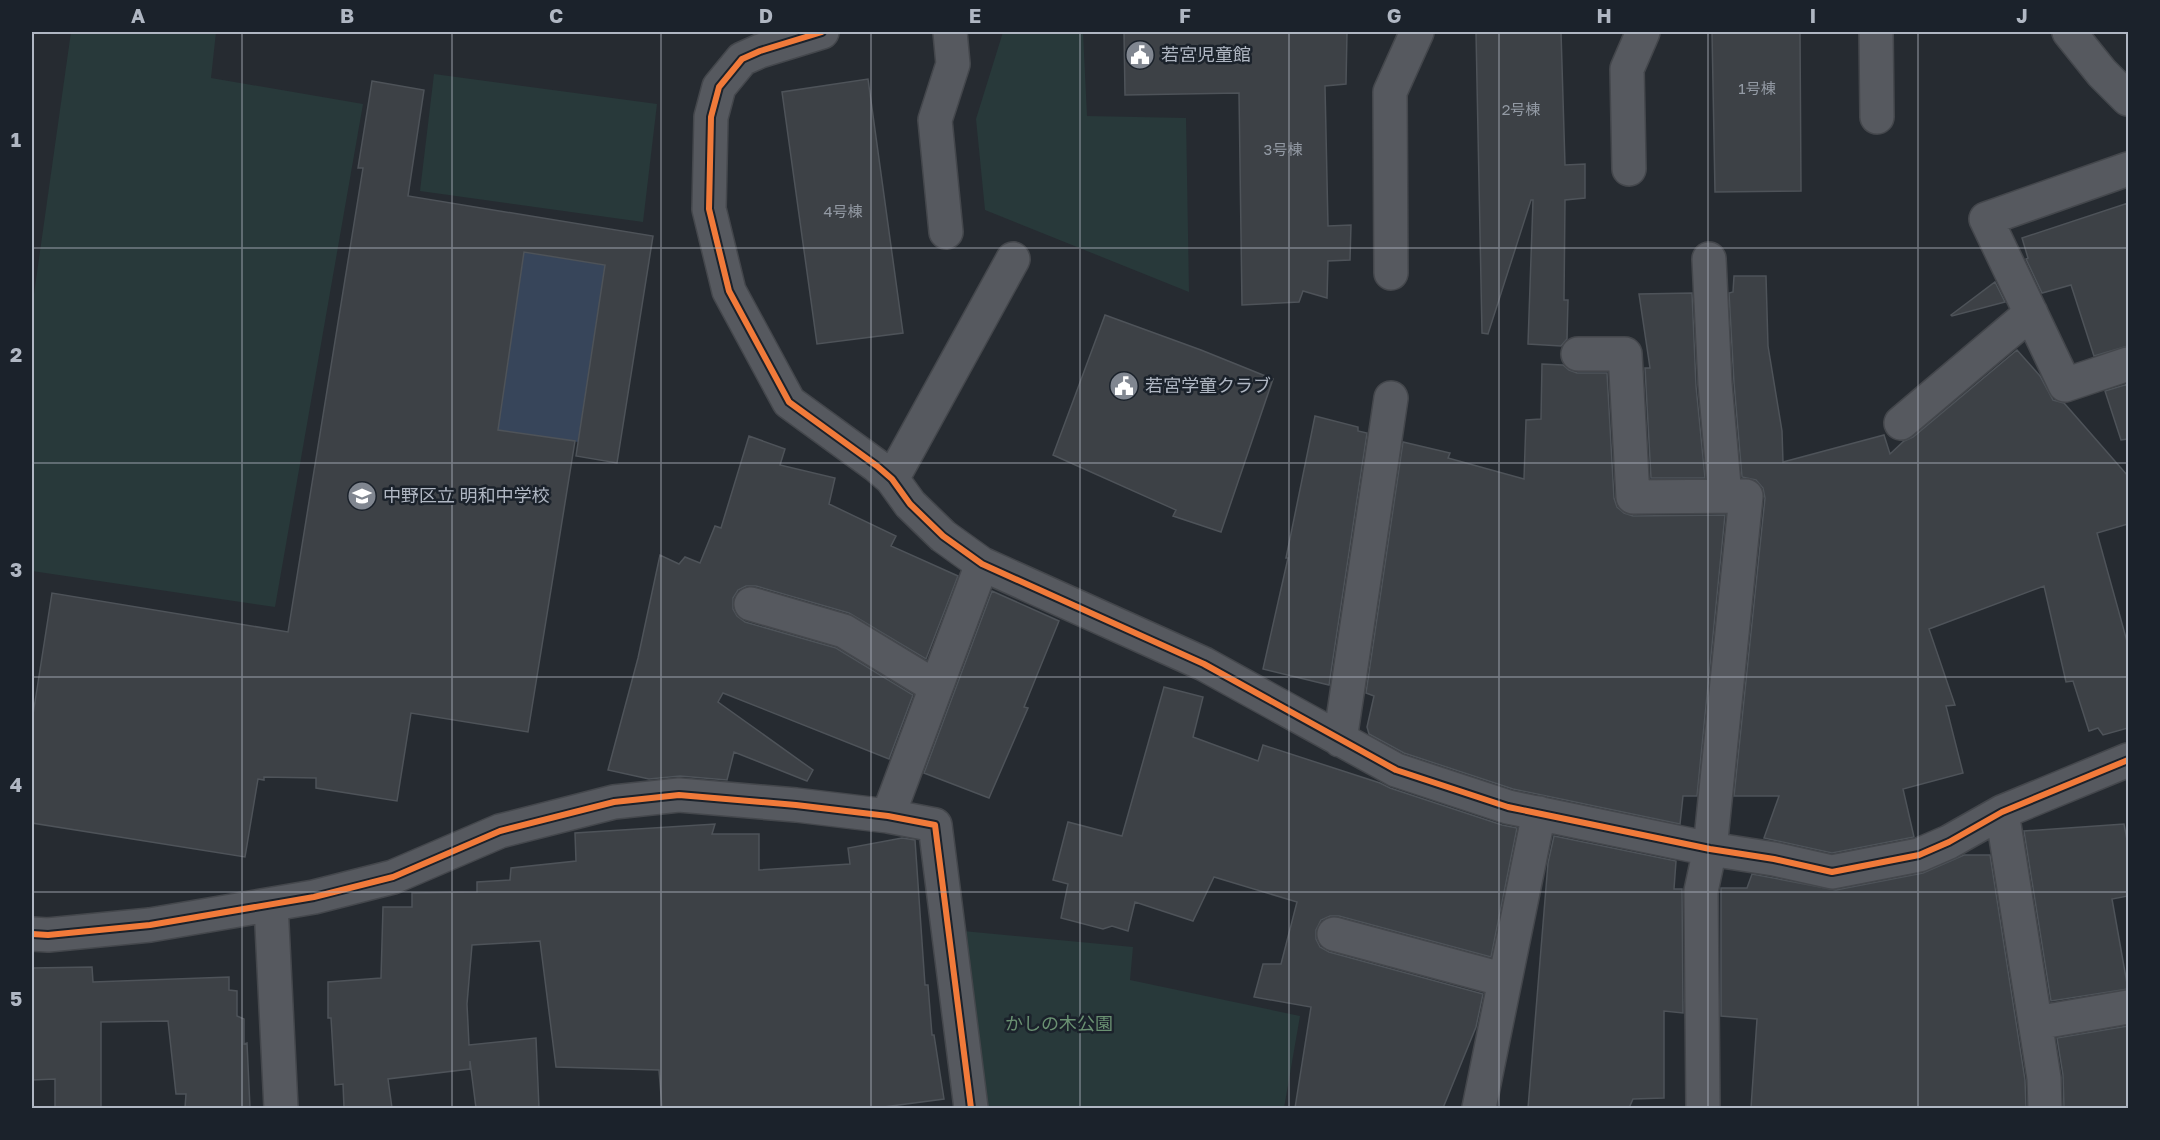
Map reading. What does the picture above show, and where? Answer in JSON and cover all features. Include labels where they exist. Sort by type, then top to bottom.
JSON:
[{"type":"street","points":[[822,32],[760,51],[742,59],[720,87],[711,117],[709,209],[729,291],[789,402],[877,466],[892,479],[910,504],[943,536],[982,564],[1204,664],[1396,770],[1508,807],[1832,872],[1919,855],[1949,842],[2002,812],[2128,760]]},
{"type":"street","points":[[946,232],[934,120],[953,64],[951,32]]},
{"type":"street","points":[[1391,273],[1390,92],[1417,32]]},
{"type":"street","points":[[1629,168],[1627,69],[1643,32]]},
{"type":"street","points":[[1876,32],[1877,117]]},
{"type":"street","points":[[2068,32],[2102,73],[2128,99]]},
{"type":"street","points":[[2128,169],[1986,219],[2065,385],[2128,364]]},
{"type":"street","points":[[892,479],[1013,259]]},
{"type":"street","points":[[1703,1108],[1701,891],[1710,849],[1735,496],[1715,384],[1709,259]]},
{"type":"street","points":[[1901,423],[2031,313]]},
{"type":"street","points":[[1578,354],[1625,354],[1633,497],[1735,496]]},
{"type":"street","points":[[1340,740],[1391,398]]},
{"type":"street","points":[[888,816],[982,564]]},
{"type":"street","points":[[751,604],[844,631],[936,687]]},
{"type":"street","points":[[32,934],[48,935],[150,925],[271,906],[393,877],[500,831],[614,802],[679,795],[888,816],[935,825],[971,1108]]},
{"type":"street","points":[[2002,812],[2044,1078],[2045,1108]]},
{"type":"street","points":[[1479,1108],[1539,813]]},
{"type":"street","points":[[271,906],[281,1108]]},
{"type":"street","points":[[1334,934],[1505,980]]},
{"type":"street","points":[[2036,1023],[2128,1007]]},
{"type":"green space","points":[[71,32],[216,32],[211,78],[363,104],[275,607],[32,571],[32,308]]},
{"type":"green space","points":[[1003,32],[1083,32],[1087,116],[1186,118],[1189,292],[985,210],[976,119]]},
{"type":"green space","points":[[434,74],[657,104],[643,222],[420,191]]},
{"type":"green space","name":"かしの木公園","points":[[963,931],[1133,947],[1130,980],[1300,1016],[1284,1108],[986,1108]]},
{"type":"water","points":[[524,252],[605,265],[578,442],[498,430]]},
{"type":"building","points":[[1124,32],[1347,32],[1346,84],[1325,86],[1328,226],[1351,225],[1350,260],[1328,261],[1327,298],[1303,291],[1299,302],[1242,305],[1239,93],[1125,95]]},
{"type":"building","points":[[1476,32],[1561,32],[1565,165],[1585,164],[1585,198],[1565,200],[1564,300],[1568,300],[1567,339],[1561,346],[1528,344],[1533,200],[1531,200],[1488,334],[1482,333]]},
{"type":"building","points":[[1712,32],[1800,32],[1801,191],[1715,192]]},
{"type":"building","points":[[868,79],[903,333],[817,344],[782,92]]},
{"type":"building","points":[[372,81],[424,90],[408,196],[653,236],[617,463],[576,456],[605,265],[524,252],[498,430],[575,441],[528,732],[411,713],[397,801],[316,788],[316,778],[264,777],[264,780],[258,779],[245,857],[32,823],[32,721],[52,593],[288,632],[363,168],[358,168]]},
{"type":"building","points":[[2128,203],[2128,346],[2094,356],[2071,285],[2042,293],[2026,259],[2028,258],[2022,238]]},
{"type":"building","points":[[1734,276],[1766,276],[1768,346],[1782,431],[1783,462],[1884,435],[1890,454],[2017,350],[2040,376],[2053,400],[2064,403],[2128,476],[2128,524],[2097,533],[2128,645],[2128,728],[2103,735],[2098,728],[2089,731],[2073,681],[2066,682],[2044,586],[1929,629],[1955,705],[1946,706],[1963,773],[1903,789],[1914,837],[1832,853],[1764,838],[1779,796],[1734,796],[1765,498],[1763,488],[1756,480],[1742,477],[1729,293],[1733,292]]},
{"type":"building","points":[[1995,282],[2005,302],[1951,315]]},
{"type":"building","points":[[1692,293],[1696,386],[1705,478],[1651,478],[1645,368],[1650,368],[1639,294]]},
{"type":"building","points":[[1105,315],[1273,379],[1221,532],[1173,516],[1176,510],[1053,455]]},
{"type":"building","points":[[1542,364],[1563,365],[1577,373],[1607,373],[1614,498],[1617,507],[1624,513],[1633,516],[1725,515],[1697,796],[1683,796],[1680,824],[1513,789],[1404,753],[1369,734],[1367,727],[1374,696],[1366,693],[1403,442],[1450,453],[1448,458],[1524,479],[1526,420],[1541,419]]},
{"type":"building","points":[[2128,384],[2128,439],[2121,440],[2105,391]]},
{"type":"building","points":[[1315,416],[1358,427],[1358,431],[1367,433],[1329,685],[1263,669],[1288,558],[1286,558]]},
{"type":"building","points":[[749,436],[785,449],[780,465],[835,478],[829,504],[896,536],[891,546],[958,576],[926,659],[849,613],[756,586],[746,586],[738,590],[733,598],[733,609],[737,616],[745,622],[836,648],[913,695],[889,759],[723,693],[718,702],[813,770],[807,781],[734,752],[727,780],[680,776],[649,779],[608,770],[638,658],[660,555],[679,564],[685,557],[700,563],[715,526],[721,528]]},
{"type":"building","points":[[992,591],[1059,621],[1024,707],[1028,708],[989,798],[924,773]]},
{"type":"building","points":[[1164,687],[1203,697],[1193,737],[1258,761],[1263,745],[1502,825],[1517,828],[1491,957],[1339,916],[1330,916],[1321,920],[1316,930],[1316,939],[1320,947],[1329,952],[1483,994],[1476,1027],[1443,1108],[1295,1108],[1311,1007],[1254,997],[1263,964],[1281,964],[1297,902],[1214,877],[1193,921],[1135,902],[1128,931],[1112,926],[1103,929],[1061,918],[1068,884],[1053,880],[1068,822],[1122,836]]},
{"type":"building","points":[[715,824],[712,834],[759,834],[759,870],[850,864],[848,848],[902,838],[915,840],[925,985],[928,985],[932,1035],[934,1035],[944,1099],[876,1108],[662,1108],[659,1070],[556,1067],[540,941],[472,945],[467,1004],[469,1045],[536,1038],[539,1108],[476,1108],[470,1061],[470,1069],[388,1079],[392,1108],[344,1108],[343,1084],[335,1085],[331,1018],[328,1018],[328,982],[381,978],[383,907],[412,907],[412,893],[477,892],[477,882],[510,880],[511,868],[576,861],[575,833]]},
{"type":"building","points":[[2124,824],[2128,845],[2128,896],[2112,899],[2128,989],[2051,1001],[2024,831]]},
{"type":"building","points":[[1554,836],[1676,861],[1674,889],[1682,889],[1683,1013],[1664,1011],[1664,1098],[1633,1099],[1629,1108],[1528,1108],[1548,863]]},
{"type":"building","points":[[1964,855],[1990,855],[2025,1080],[2026,1108],[1751,1108],[1757,1019],[1721,1016],[1721,888],[1747,888],[1752,874],[1836,890],[1923,873]]},
{"type":"building","points":[[92,967],[93,982],[229,977],[229,990],[237,991],[237,1016],[244,1019],[250,1108],[185,1108],[186,1094],[176,1094],[168,1021],[101,1022],[101,1108],[55,1108],[55,1079],[32,1080],[32,968]]},
{"type":"building","points":[[2128,1026],[2128,1108],[2064,1108],[2063,1075],[2057,1038]]},
{"type":"cycle path","points":[[822,32],[760,51],[742,59],[719,87],[711,117],[709,209],[729,291],[789,402],[877,466],[892,479],[910,504],[943,536],[982,564],[1204,664],[1396,770],[1508,807],[1832,872],[1919,855],[1949,842],[2002,812],[2128,760]]},
{"type":"cycle path","points":[[32,934],[48,935],[150,925],[314,897],[393,877],[500,831],[614,802],[679,795],[888,816],[935,825],[971,1108]]},
{"type":"place","name":"若宮児童館","points":[[1140,55]]},
{"type":"place","name":"若宮学童クラブ","points":[[1124,386]]},
{"type":"place","name":"中野区立 明和中学校","points":[[362,496]]}]
